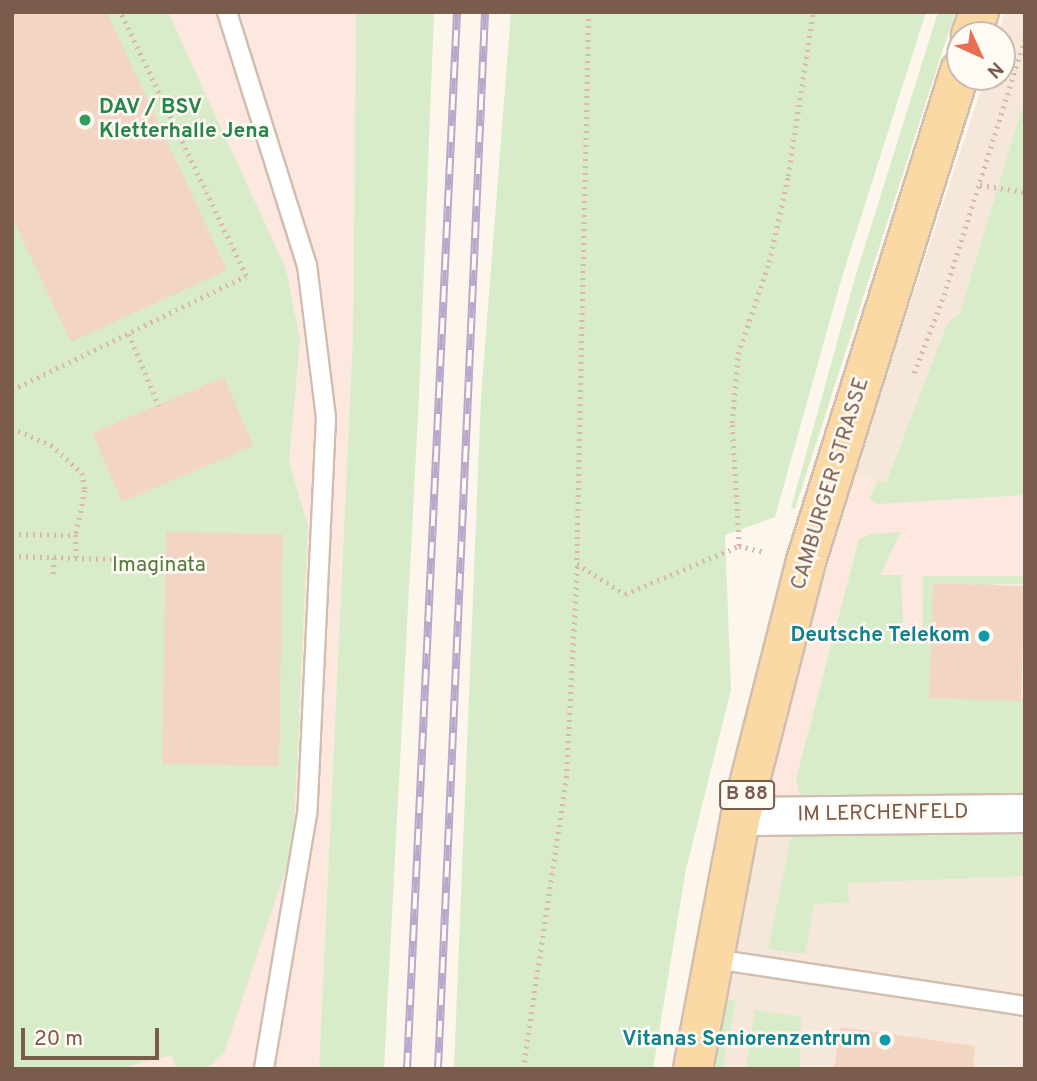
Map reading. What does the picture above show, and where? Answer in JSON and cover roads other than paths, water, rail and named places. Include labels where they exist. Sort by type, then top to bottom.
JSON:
[{"type":"main road","name":"CAMBURGER STRASSE","points":[[693,1069],[741,816],[806,561],[954,91]]},
{"type":"street","name":"IM LERCHENFELD","points":[[741,816],[1025,813]]},
{"type":"lane","points":[[227,12],[307,265],[326,418],[307,814],[264,1069]]},
{"type":"lane","points":[[714,959],[1025,1006]]},
{"type":"railway","points":[[407,1069],[457,12]]},
{"type":"railway","points":[[438,1069],[485,12]]},
{"type":"place","name":"DAV / BSV Kletterhalle Jena","points":[[85,120]]},
{"type":"place","name":"Deutsche Telekom","points":[[984,636]]},
{"type":"place","name":"Vitanas Seniorenzentrum","points":[[885,1040]]},
{"type":"park label","name":"Imaginata","points":[[159,566]]}]
